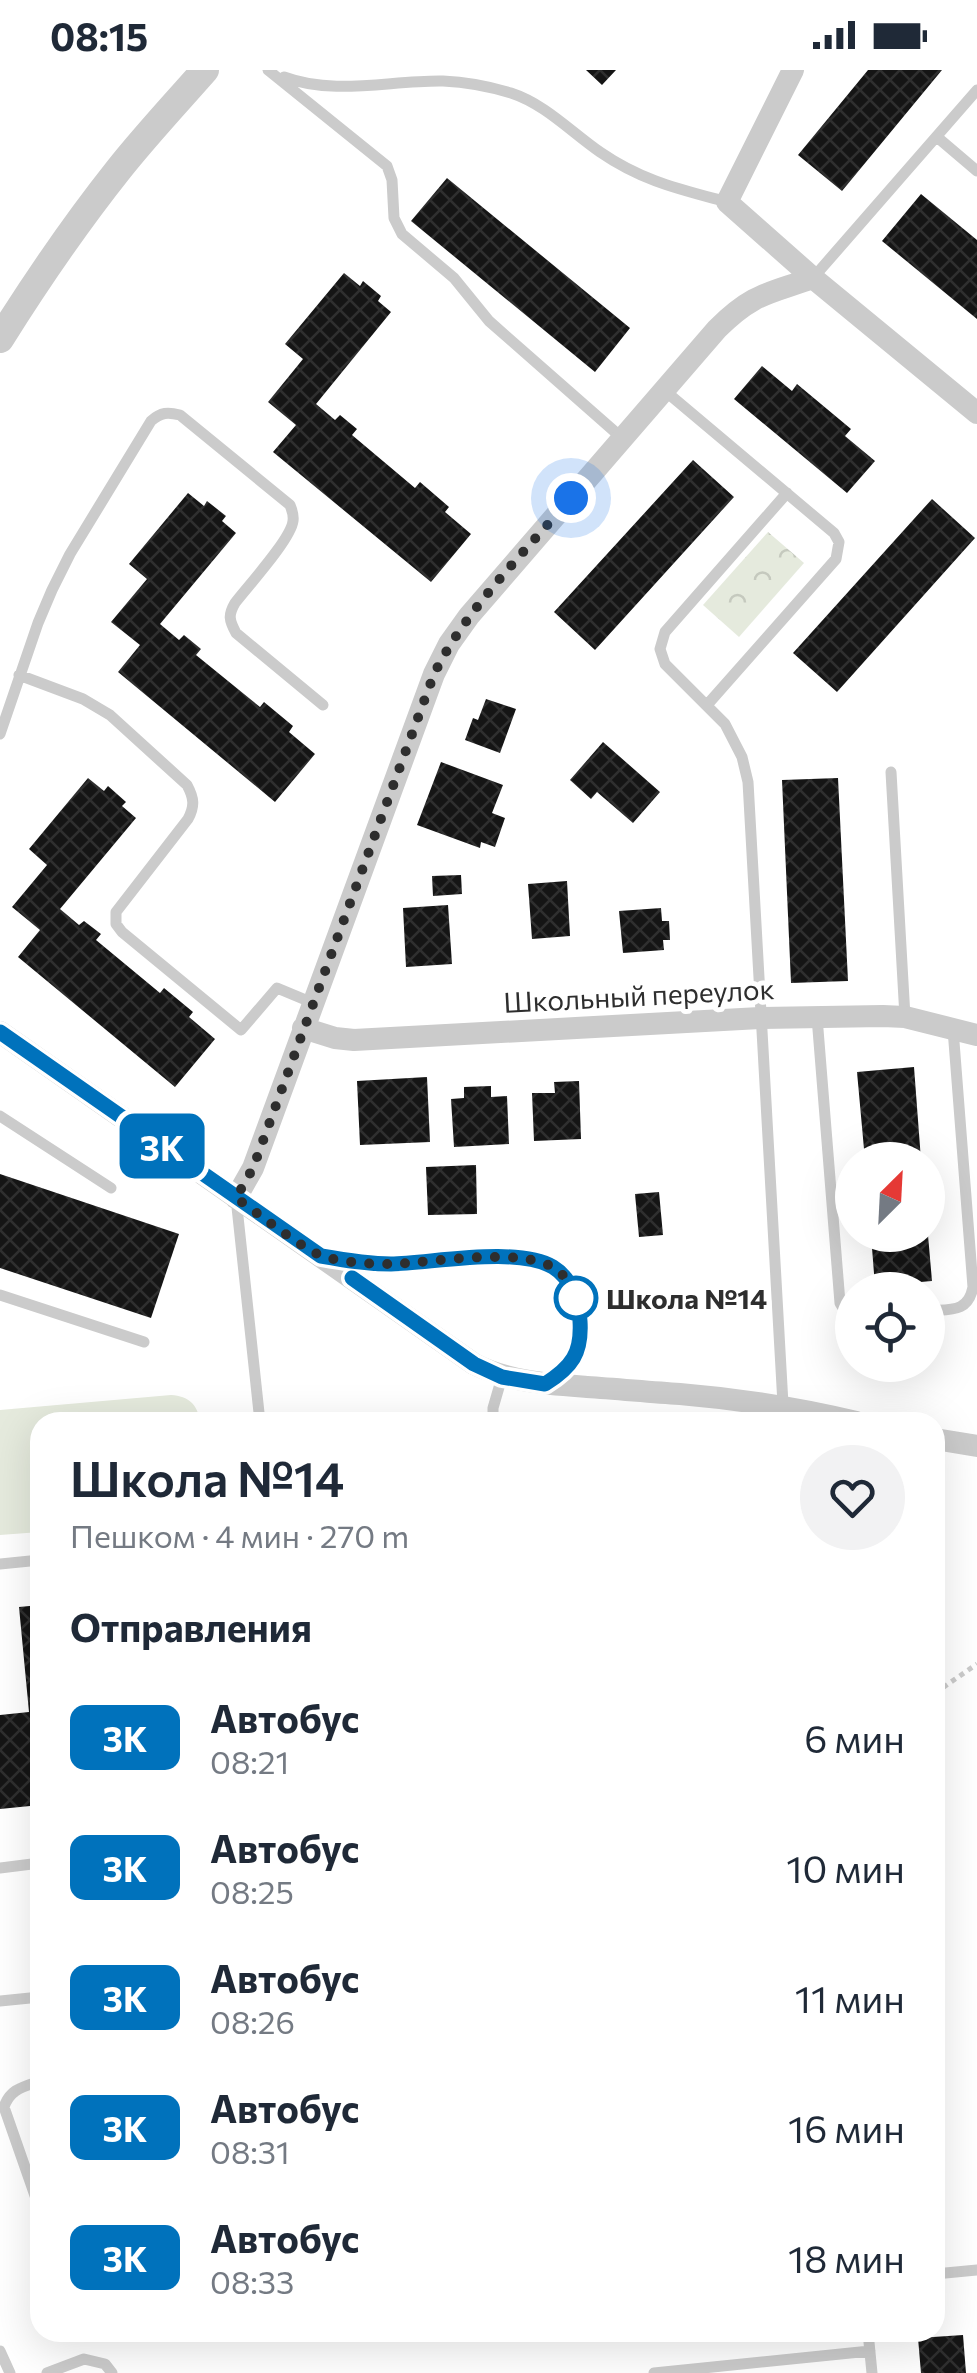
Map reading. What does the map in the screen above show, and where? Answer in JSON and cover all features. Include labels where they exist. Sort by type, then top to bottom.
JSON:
[{"type":"street","points":[[0,339],[90,206],[205,70]]},
{"type":"street","points":[[794,70],[727,202],[977,412]]},
{"type":"street","points":[[236,1198],[253,1168],[434,674],[449,644],[736,309],[753,298],[813,278]]},
{"type":"street","name":"Школьный переулок","points":[[303,1028],[354,1040],[817,1016],[905,1017],[977,1035]]},
{"type":"street","points":[[0,1032],[474,1364],[502,1377],[545,1384],[702,1396],[775,1412]]},
{"type":"street","points":[[945,1441],[977,1446]]},
{"type":"lane","points":[[269,71],[331,88],[440,81],[473,83],[516,94],[637,175],[727,202]]},
{"type":"lane","points":[[269,71],[387,166],[392,180],[394,218],[402,234],[454,278],[490,321],[622,438]]},
{"type":"lane","points":[[813,278],[977,90]]},
{"type":"lane","points":[[936,137],[977,171]]},
{"type":"lane","points":[[664,390],[834,533],[839,542],[836,558],[707,705]]},
{"type":"lane","points":[[0,734],[38,624],[70,554],[151,421],[158,414],[169,412],[180,415],[290,505],[294,516],[285,539],[228,614],[236,633],[323,705]]},
{"type":"lane","points":[[784,1412],[748,782],[735,740],[725,724],[665,664],[660,649],[665,632],[787,493]]},
{"type":"lane","points":[[19,675],[82,699],[110,715],[188,785],[193,796],[194,809],[116,912],[116,924],[122,932],[241,1030],[277,988],[312,1003]]},
{"type":"lane","points":[[891,772],[905,1017]]},
{"type":"lane","points":[[817,1016],[838,1272]]},
{"type":"lane","points":[[945,1309],[966,1305],[973,1287],[953,1029]]},
{"type":"lane","points":[[0,1116],[111,1188]]},
{"type":"lane","points":[[236,1198],[259,1412]]},
{"type":"lane","points":[[321,1256],[390,1264],[507,1257],[551,1266],[573,1289],[581,1337],[574,1359],[545,1384]]},
{"type":"lane","points":[[0,1295],[144,1342]]},
{"type":"lane","points":[[493,1412],[502,1377]]},
{"type":"lane","points":[[0,1564],[30,1561]]},
{"type":"lane","points":[[0,1868],[30,1865]]},
{"type":"lane","points":[[0,2001],[30,1998]]},
{"type":"lane","points":[[30,2085],[8,2096],[4,2107],[30,2181]]},
{"type":"lane","points":[[945,2273],[977,2270]]},
{"type":"lane","points":[[869,2342],[872,2373]]},
{"type":"lane","points":[[0,2350],[10,2373]]},
{"type":"lane","points":[[654,2373],[870,2351]]},
{"type":"lane","points":[[46,2373],[84,2359],[106,2364],[112,2373]]},
{"type":"path","points":[[945,1686],[977,1664]]},
{"type":"green space","points":[[768,532],[804,563],[739,637],[703,605]]},
{"type":"green space","points":[[171,1395],[192,1402],[197,1412],[30,1412],[30,1533],[0,1535],[0,1410]]},
{"type":"building","points":[[586,70],[616,70],[602,85]]},
{"type":"building","points":[[868,70],[942,70],[842,191],[798,155]]},
{"type":"building","points":[[447,178],[630,328],[595,372],[411,221]]},
{"type":"building","points":[[921,194],[977,240],[977,319],[882,241]]},
{"type":"building","points":[[344,273],[360,286],[363,281],[381,296],[378,301],[391,312],[316,404],[335,420],[340,415],[357,429],[352,435],[415,488],[420,482],[449,507],[445,512],[471,534],[431,582],[273,452],[296,425],[268,402],[303,359],[285,344]]},
{"type":"building","points":[[762,366],[792,391],[797,384],[851,429],[845,436],[875,461],[847,493],[734,399]]},
{"type":"building","points":[[693,460],[734,497],[595,650],[554,612]]},
{"type":"building","points":[[188,493],[226,516],[222,521],[236,533],[160,624],[179,640],[184,635],[201,649],[196,655],[260,707],[264,702],[293,726],[289,732],[315,754],[275,802],[118,672],[140,645],[111,622],[147,579],[129,564]]},
{"type":"building","points":[[932,499],[975,538],[837,692],[793,653]]},
{"type":"building","points":[[486,699],[516,709],[500,753],[465,740]]},
{"type":"building","points":[[603,742],[660,792],[633,823],[597,792],[591,799],[570,780]]},
{"type":"building","points":[[441,762],[503,785],[492,813],[505,818],[495,847],[481,842],[480,848],[417,825]]},
{"type":"building","points":[[88,778],[104,791],[108,786],[126,802],[122,806],[136,818],[60,909],[79,925],[84,921],[101,934],[96,940],[160,993],[164,988],[193,1012],[189,1017],[215,1039],[175,1087],[18,957],[40,930],[12,907],[47,865],[29,849]]},
{"type":"building","points":[[838,778],[848,981],[791,983],[782,780]]},
{"type":"building","points":[[461,875],[462,894],[433,896],[432,876]]},
{"type":"building","points":[[567,881],[570,936],[532,939],[528,884]]},
{"type":"building","points":[[448,905],[452,964],[406,967],[403,908]]},
{"type":"building","points":[[661,908],[662,921],[669,921],[670,940],[663,940],[664,950],[623,953],[619,911]]},
{"type":"building","points":[[914,1067],[920,1142],[863,1142],[857,1072]]},
{"type":"building","points":[[427,1077],[430,1142],[360,1145],[357,1081]]},
{"type":"building","points":[[579,1081],[581,1139],[534,1141],[532,1093],[555,1093],[554,1082]]},
{"type":"building","points":[[491,1086],[491,1097],[507,1096],[509,1144],[454,1147],[451,1099],[464,1098],[464,1087]]},
{"type":"building","points":[[476,1165],[477,1214],[428,1215],[426,1167]]},
{"type":"building","points":[[0,1174],[179,1234],[151,1318],[0,1268]]},
{"type":"building","points":[[659,1192],[663,1235],[639,1237],[635,1194]]},
{"type":"building","points":[[872,1252],[929,1252],[931,1272],[874,1272]]},
{"type":"building","points":[[30,1606],[30,1806],[0,1809],[0,1715],[29,1712],[19,1607]]},
{"type":"building","points":[[963,2335],[966,2373],[921,2373],[918,2342],[945,2342],[945,2336]]},
{"type":"bus line","name":"3К","points":[[0,1032],[321,1256],[390,1264],[507,1257],[551,1266],[573,1289],[581,1337],[574,1359],[545,1384],[502,1377],[474,1364],[352,1278]]},
{"type":"place","name":"Школа №14","points":[[576,1298]]},
{"type":"route","points":[[571,498],[470,616],[449,644],[434,674],[253,1168],[236,1198],[321,1256],[390,1264],[507,1257],[531,1260],[551,1266],[564,1276],[576,1298]]}]
